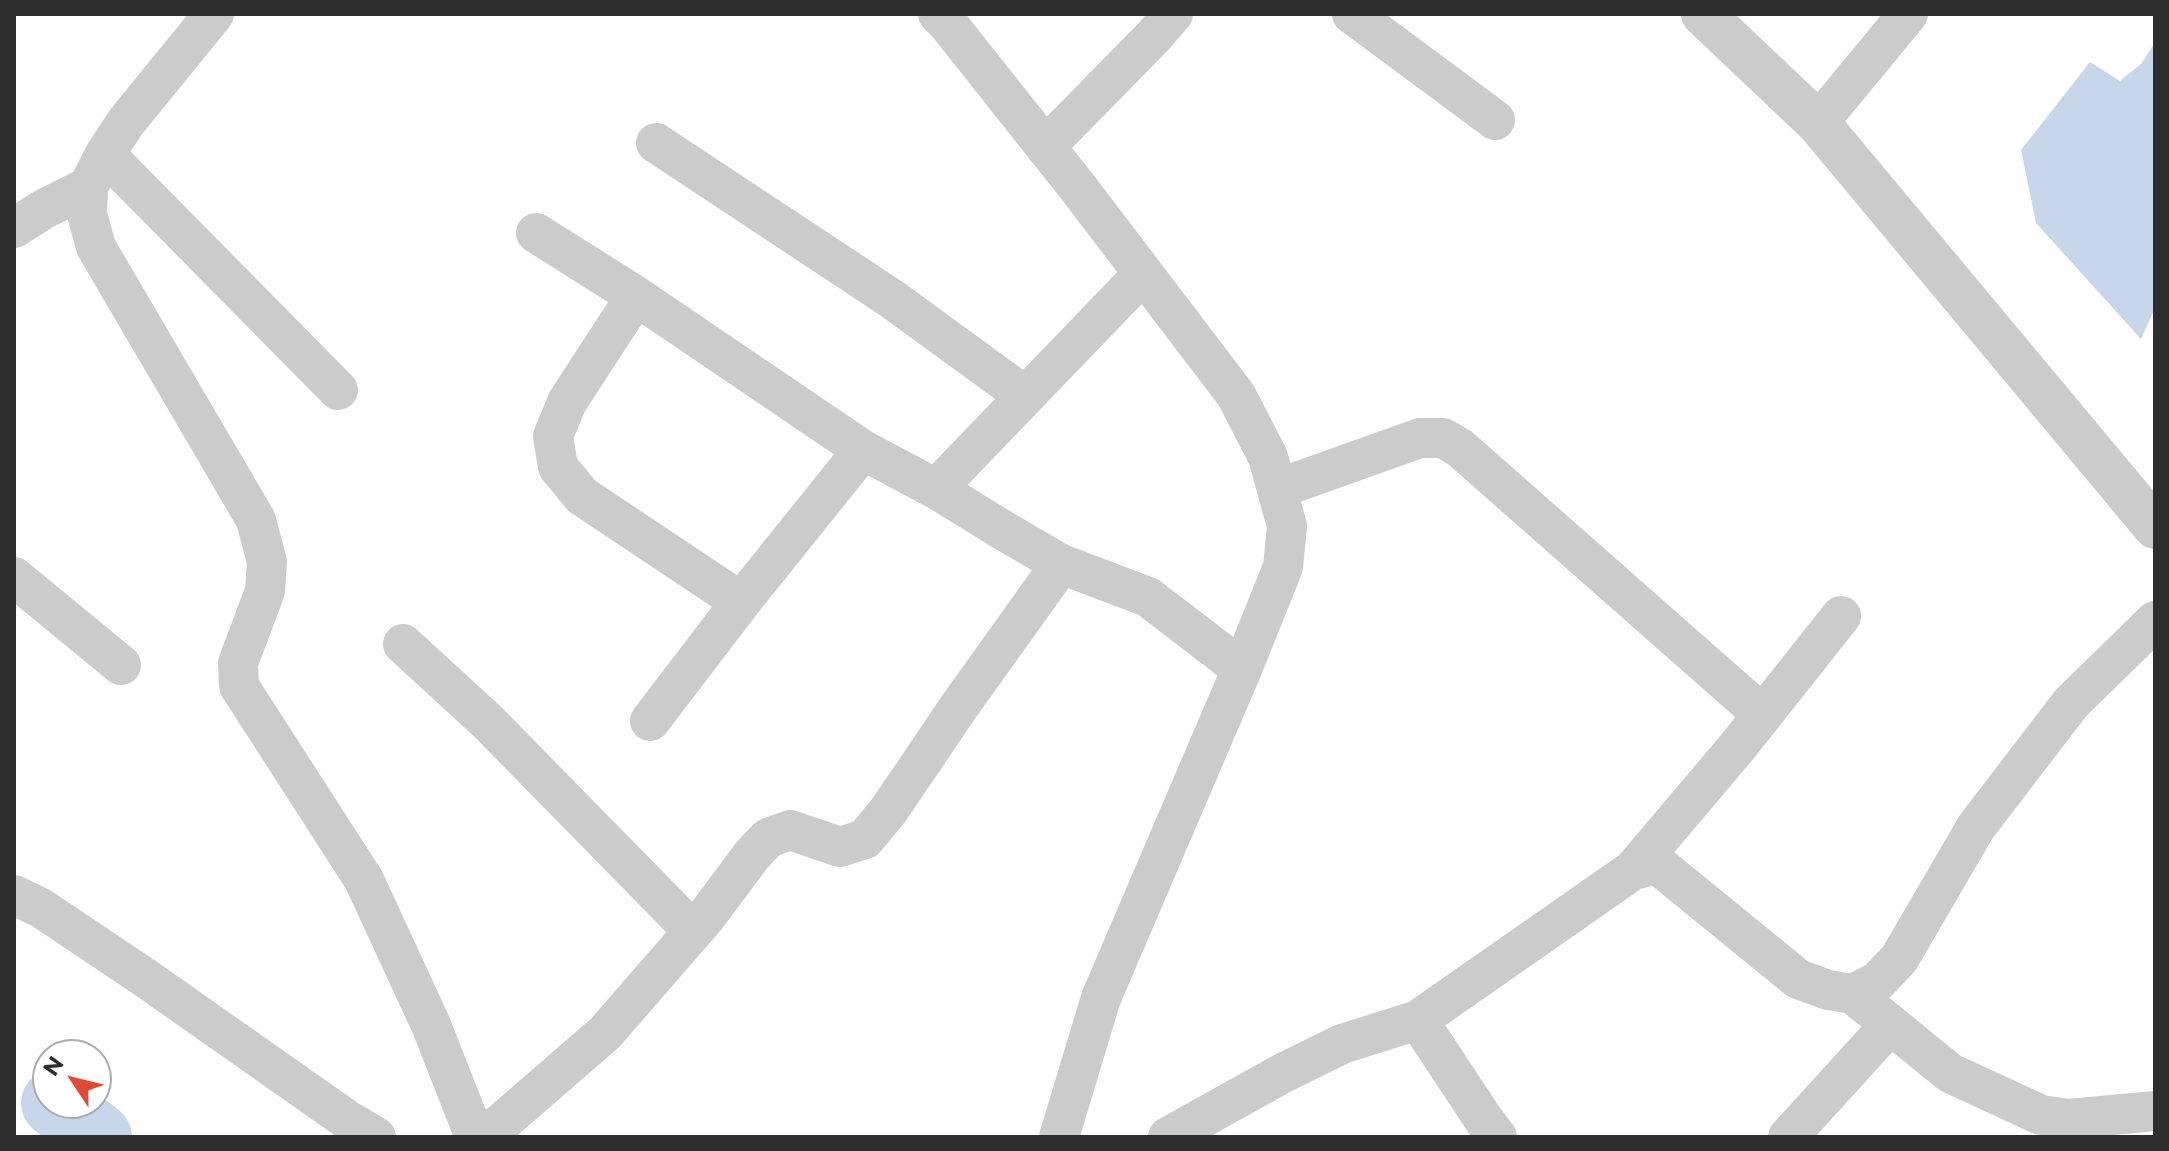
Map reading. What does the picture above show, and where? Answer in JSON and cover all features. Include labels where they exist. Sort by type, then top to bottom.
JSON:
[{"type":"street","points":[[214,14],[126,122],[97,170],[87,214],[96,247],[256,520],[267,562],[265,591],[238,663],[239,686],[364,880],[431,1025],[475,1137]]},
{"type":"street","points":[[938,14],[1236,395],[1268,457],[1287,526],[1283,567],[1101,998],[1059,1137]]},
{"type":"street","points":[[1045,147],[1173,14]]},
{"type":"street","points":[[1352,14],[1495,120]]},
{"type":"street","points":[[1703,14],[1818,123],[2155,527]]},
{"type":"street","points":[[1818,123],[1908,14]]},
{"type":"street","points":[[656,143],[892,299],[1025,396]]},
{"type":"street","points":[[14,228],[97,170]]},
{"type":"street","points":[[97,170],[338,390]]},
{"type":"street","points":[[536,233],[636,296],[863,450],[936,489],[1061,564],[1148,597],[1242,669]]},
{"type":"street","points":[[936,489],[1142,275]]},
{"type":"street","points":[[636,296],[567,402],[553,436],[558,467],[582,496],[741,602]]},
{"type":"street","points":[[1277,489],[1420,438],[1443,438],[1460,448],[1763,715]]},
{"type":"street","points":[[650,721],[863,450]]},
{"type":"street","points":[[485,1137],[605,1033],[768,838],[790,830],[840,847],[865,839],[889,810],[1061,564]]},
{"type":"street","points":[[14,577],[121,665]]},
{"type":"street","points":[[1168,1137],[1342,1044],[1418,1020],[1633,870],[1841,616]]},
{"type":"street","points":[[1853,994],[1877,982],[1899,959],[1976,827],[2071,703],[2155,621]]},
{"type":"street","points":[[403,644],[488,722],[693,931]]},
{"type":"street","points":[[1633,870],[1657,864],[1798,979],[1828,990],[1853,994],[1950,1073],[2041,1115],[2069,1119],[2155,1111]]},
{"type":"street","points":[[14,895],[41,908],[132,968],[376,1137]]},
{"type":"street","points":[[1418,1020],[1497,1137]]},
{"type":"street","points":[[1788,1137],[1890,1025]]},
{"type":"water","points":[[2155,42],[2155,308],[2141,339],[2036,223],[2021,150],[2090,62],[2120,81],[2142,63]]},
{"type":"waterway","points":[[75,1119],[98,1137]]}]
